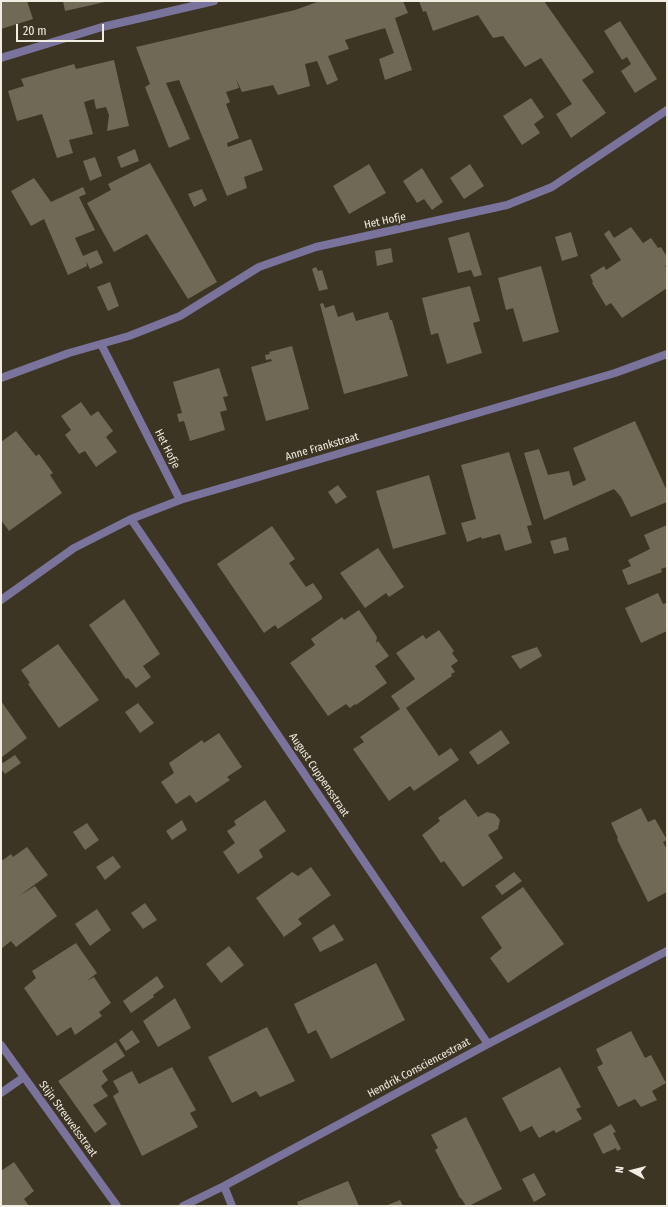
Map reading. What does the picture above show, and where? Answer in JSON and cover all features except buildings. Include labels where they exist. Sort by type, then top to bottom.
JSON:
[{"type":"street","points":[[1,58],[102,27],[214,1]]},
{"type":"street","name":"Het Hofje","points":[[1,378],[69,353],[129,336],[180,316],[259,267],[309,249],[507,205],[552,187],[667,110]]},
{"type":"street","name":"Het Hofje","points":[[101,344],[180,500]]},
{"type":"street","name":"Anne Frankstraat","points":[[1,600],[74,548],[131,519],[180,500],[615,373],[667,354]]},
{"type":"street","name":"August Cuppensstraat","points":[[131,519],[488,1044]]},
{"type":"street","name":"Hendrik Consciencestraat","points":[[183,1206],[224,1186],[488,1044],[667,951]]},
{"type":"street","name":"Stijn Streuvelsstraat","points":[[1,1045],[117,1206]]},
{"type":"street","points":[[1,1093],[24,1077]]},
{"type":"street","points":[[224,1186],[232,1206]]}]
